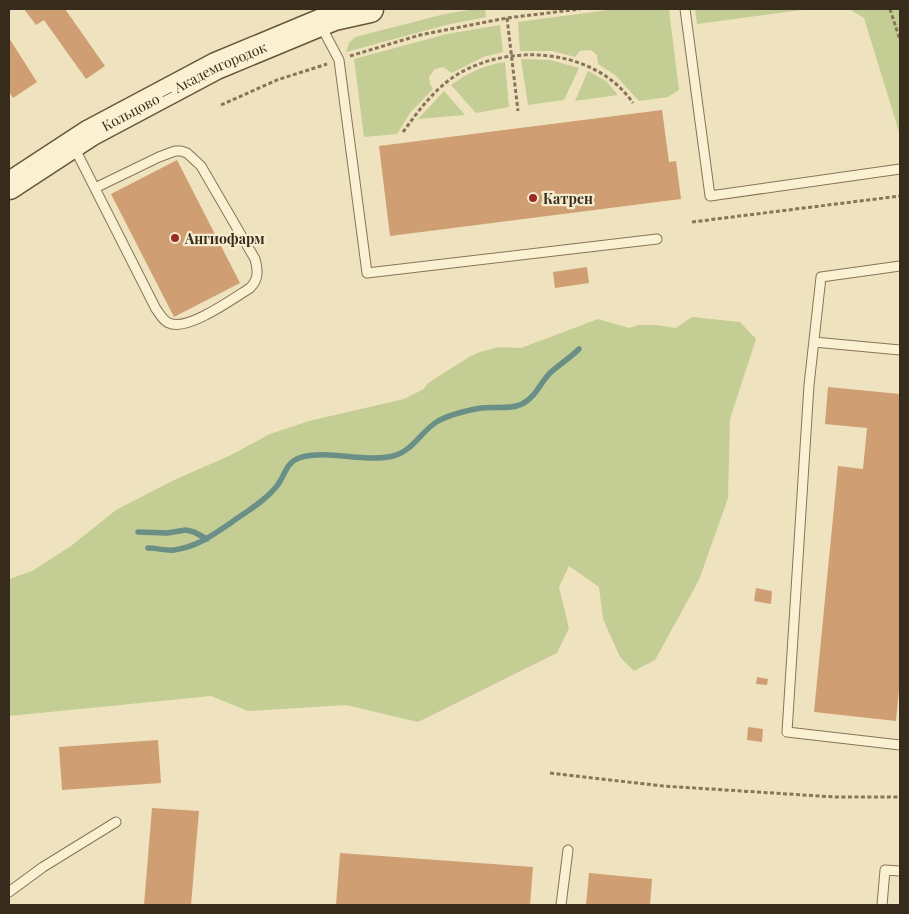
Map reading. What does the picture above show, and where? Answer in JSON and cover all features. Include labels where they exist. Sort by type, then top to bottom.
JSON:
[{"type":"main road","name":"Кольцово — Академгородок","points":[[9,186],[90,133],[216,66],[334,17],[370,9]]},
{"type":"lane","points":[[686,9],[710,196],[900,169]]},
{"type":"lane","points":[[320,23],[339,60],[367,274],[657,239]]},
{"type":"lane","points":[[73,144],[156,309],[169,324],[188,323],[211,312],[255,283],[258,269],[256,259],[201,166],[187,153],[181,151],[159,157],[96,188]]},
{"type":"lane","points":[[900,266],[821,277],[809,385],[786,732],[900,746]]},
{"type":"lane","points":[[814,342],[900,350]]},
{"type":"lane","points":[[9,892],[43,867],[116,822]]},
{"type":"lane","points":[[561,905],[568,850]]},
{"type":"lane","points":[[882,905],[885,870],[900,871]]},
{"type":"path","points":[[221,105],[277,80],[420,35],[507,18],[580,9]]},
{"type":"path","points":[[890,9],[900,40]]},
{"type":"path","points":[[507,18],[518,111]]},
{"type":"path","points":[[403,132],[420,108],[441,86],[458,74],[486,61],[512,56],[551,56],[586,64],[608,78],[633,104]]},
{"type":"path","points":[[692,222],[900,196]]},
{"type":"path","points":[[550,773],[663,786],[835,797],[900,797]]},
{"type":"green space","points":[[485,9],[486,17],[446,25],[346,52],[349,43],[355,37],[445,14]]},
{"type":"green space","points":[[616,9],[669,9],[679,90],[668,97],[639,101],[615,75],[598,64],[597,55],[591,50],[580,51],[575,57],[552,51],[520,51],[518,22]]},
{"type":"green space","points":[[695,9],[809,9],[697,24]]},
{"type":"green space","points":[[849,9],[900,9],[900,135],[864,18]]},
{"type":"green space","points":[[500,25],[503,52],[483,57],[452,73],[443,67],[435,69],[429,77],[433,89],[410,113],[397,134],[364,137],[354,59],[447,34]]},
{"type":"green space","points":[[521,59],[550,60],[579,68],[564,100],[528,105]]},
{"type":"green space","points":[[505,62],[509,107],[476,113],[451,85],[476,70]]},
{"type":"green space","points":[[588,71],[606,81],[618,95],[575,101]]},
{"type":"green space","points":[[444,91],[465,115],[418,119]]},
{"type":"green space","points":[[692,317],[740,322],[756,339],[730,419],[728,498],[699,580],[655,660],[634,671],[620,657],[603,619],[599,587],[569,566],[559,587],[569,628],[557,653],[418,722],[346,705],[248,711],[211,696],[9,716],[9,579],[32,571],[71,546],[116,510],[174,480],[231,455],[270,434],[309,421],[404,399],[424,389],[428,383],[480,352],[499,347],[521,348],[598,319],[629,328],[638,325],[656,325],[676,328]]},
{"type":"building","points":[[24,9],[65,9],[105,66],[86,79],[44,20],[36,25]]},
{"type":"building","points":[[9,38],[37,82],[13,98],[9,91]]},
{"type":"building","points":[[662,110],[669,162],[676,161],[681,199],[390,236],[379,146]]},
{"type":"building","name":"Ангиофарм","points":[[177,160],[240,283],[174,317],[111,194]]},
{"type":"building","points":[[587,267],[589,283],[555,288],[553,272]]},
{"type":"building","points":[[828,387],[900,394],[900,680],[896,721],[814,712],[838,466],[863,469],[867,428],[825,424]]},
{"type":"building","points":[[756,588],[772,591],[771,604],[754,601]]},
{"type":"building","points":[[757,677],[768,679],[767,685],[756,684]]},
{"type":"building","points":[[748,727],[763,729],[762,742],[747,740]]},
{"type":"building","points":[[158,740],[161,783],[62,790],[59,747]]},
{"type":"building","points":[[152,808],[199,811],[191,905],[144,905]]},
{"type":"building","points":[[340,853],[533,867],[530,905],[336,905]]},
{"type":"building","points":[[589,873],[652,879],[650,905],[586,905]]},
{"type":"waterway","points":[[148,548],[171,550],[182,548],[211,536],[266,497],[279,483],[291,463],[299,458],[322,455],[370,458],[393,456],[406,450],[438,421],[465,411],[522,404],[534,394],[550,373],[579,349]]},
{"type":"waterway","points":[[138,532],[167,533],[186,530],[207,539]]},
{"type":"place","name":"Катрен","points":[[533,198]]},
{"type":"place","name":"Ангиофарм","points":[[175,238]]}]
